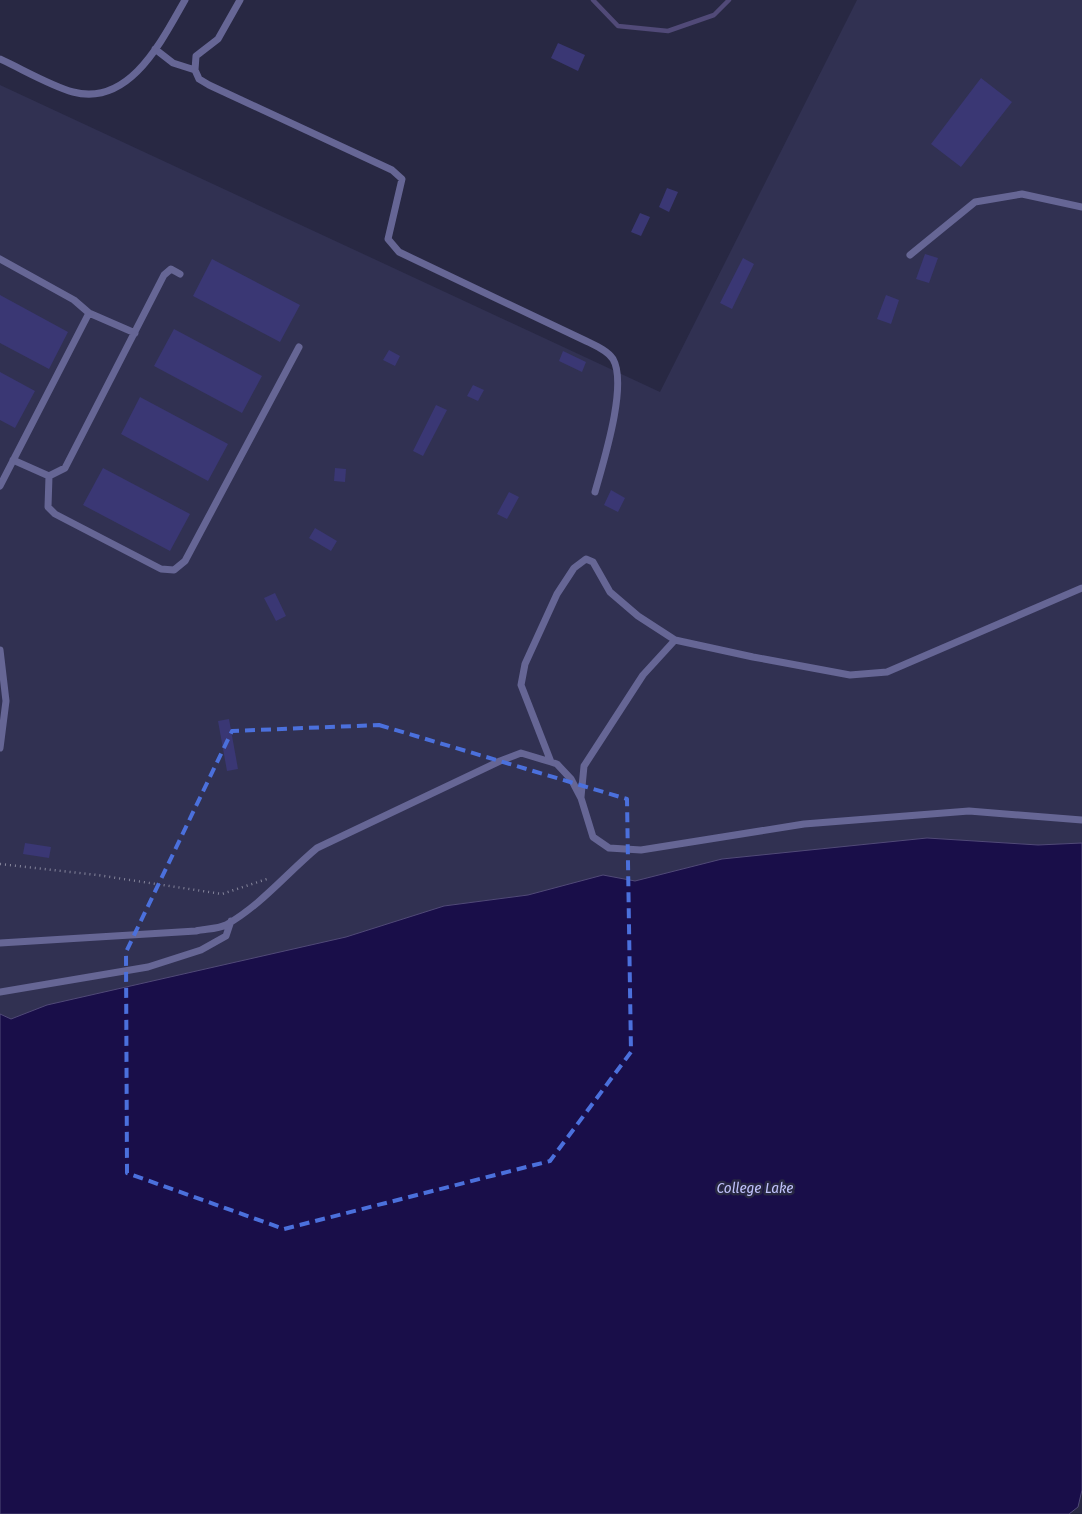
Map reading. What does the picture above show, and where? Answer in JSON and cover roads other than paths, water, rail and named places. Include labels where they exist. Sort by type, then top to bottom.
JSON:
[{"type":"lane","points":[[0,59],[73,92],[90,94],[106,92],[128,82],[155,49],[184,0]]},
{"type":"lane","points":[[240,0],[218,38],[196,56],[195,70],[199,79],[392,170],[402,179],[388,239],[399,252],[584,340],[600,348],[613,359],[618,374],[618,393],[611,432],[595,492]]},
{"type":"lane","points":[[155,49],[173,63],[195,70]]},
{"type":"lane","points":[[910,255],[975,202],[1022,194],[1082,206]]},
{"type":"lane","points":[[0,260],[74,300],[89,313],[135,333]]},
{"type":"lane","points":[[49,476],[65,468],[164,275],[171,269],[180,274]]},
{"type":"lane","points":[[0,486],[89,313]]},
{"type":"lane","points":[[49,476],[48,507],[55,514],[161,569],[174,570],[185,561],[299,347]]},
{"type":"lane","points":[[13,460],[49,476]]},
{"type":"lane","points":[[550,762],[521,685],[526,664],[557,594],[574,568],[586,559],[593,562],[610,592],[638,616],[675,640],[850,675],[887,672],[1082,588]]},
{"type":"lane","points":[[581,798],[584,766],[643,674],[675,640]]},
{"type":"lane","points":[[0,650],[6,701],[0,748]]},
{"type":"lane","points":[[0,943],[196,930],[224,926],[269,894],[295,866],[317,848],[500,761],[521,753],[557,764],[571,779],[581,798],[593,838],[608,848],[641,850],[804,824],[969,811],[1082,820]]},
{"type":"lane","points":[[0,992],[148,966],[201,950],[226,936],[232,920]]},
{"type":"water","name":"College Lake","points":[[927,838],[1038,845],[1082,843],[1082,1490],[1078,1507],[1069,1514],[0,1514],[0,1014],[11,1019],[47,1005],[346,937],[444,906],[528,895],[603,875],[635,881],[722,859]]},
{"type":"waterway","points":[[593,0],[618,26],[668,31],[714,15],[729,0]]}]
